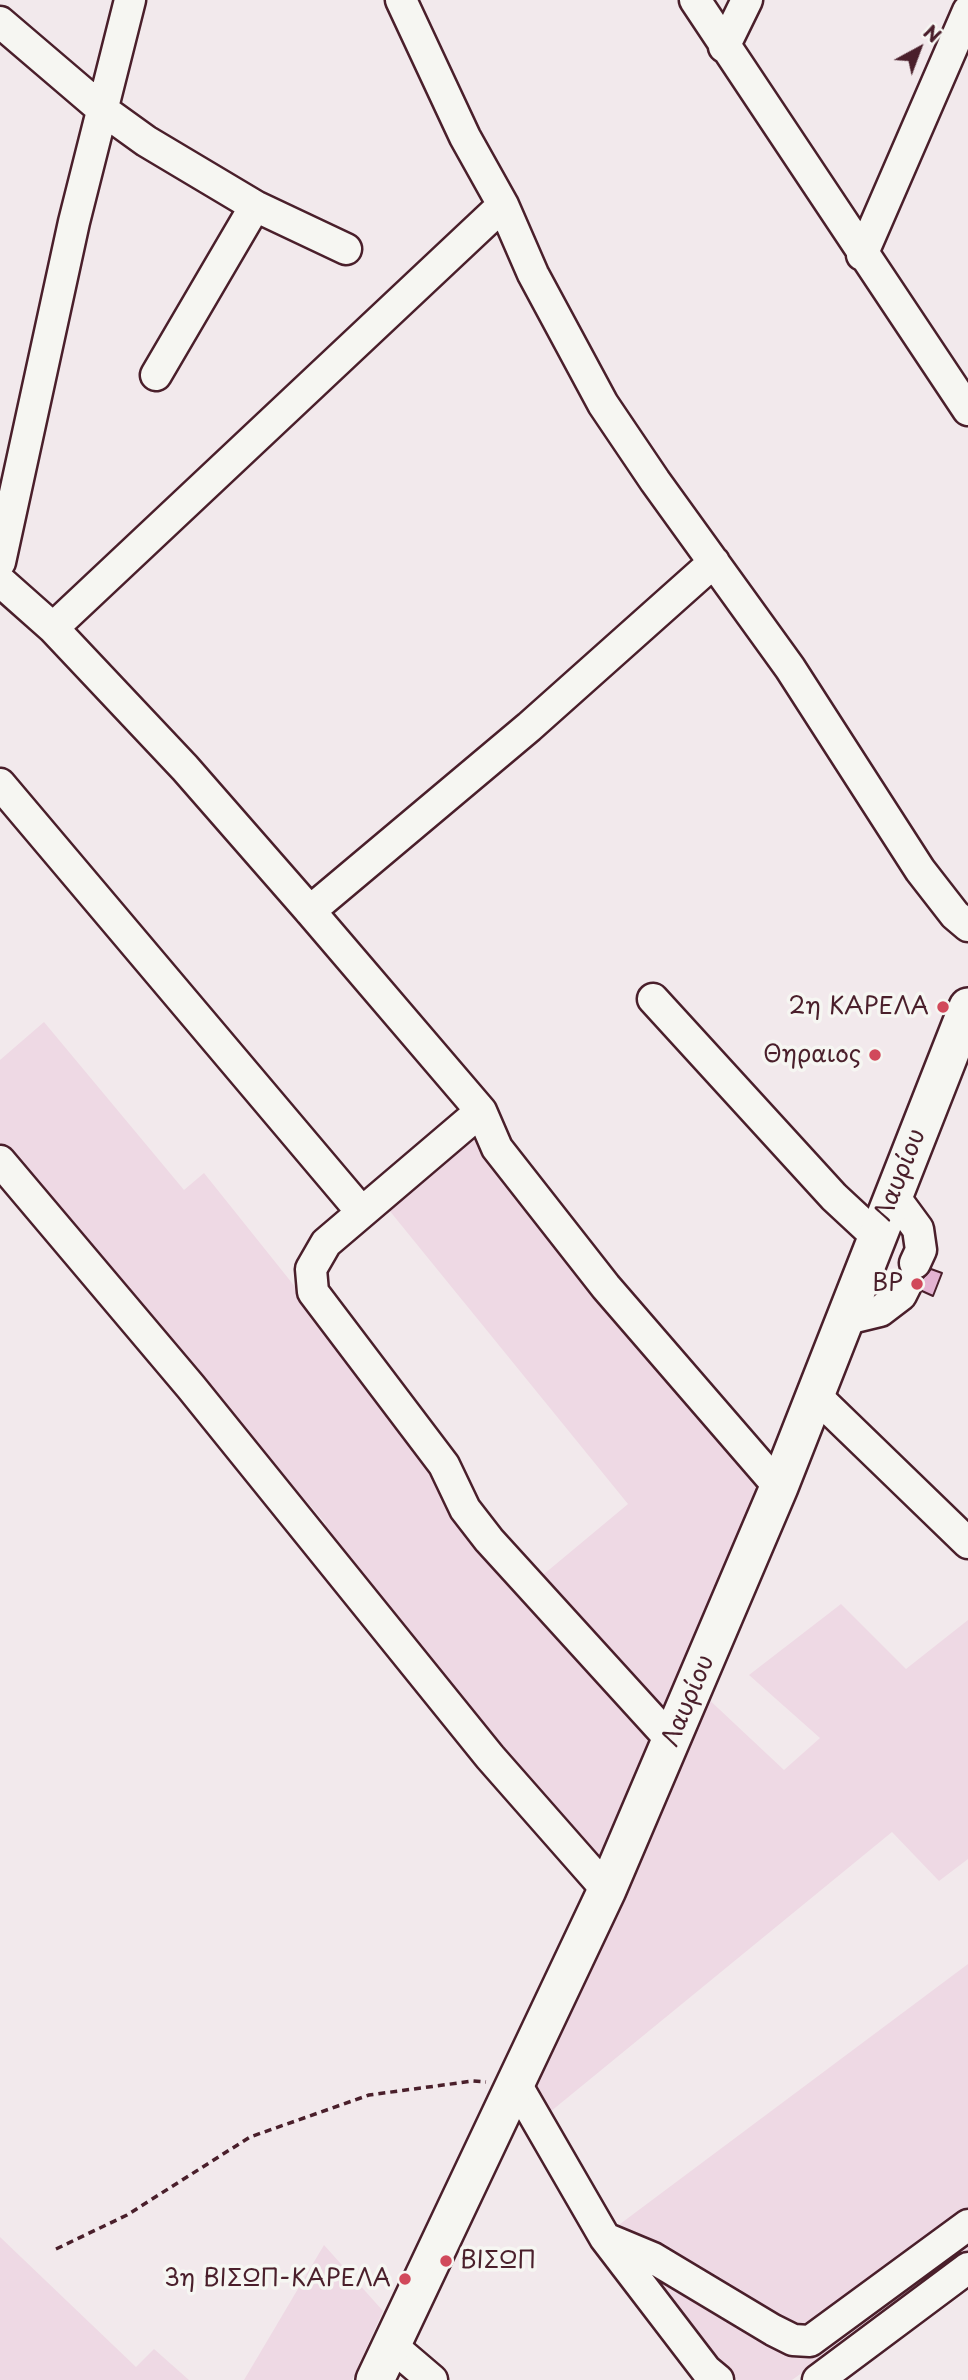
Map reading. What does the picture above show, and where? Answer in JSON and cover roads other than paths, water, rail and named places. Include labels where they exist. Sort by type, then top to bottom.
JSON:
[{"type":"main road","name":"Λαυρίου","points":[[375,2380],[607,1890],[672,1741],[779,1487],[968,1007]]},
{"type":"street","points":[[0,562],[74,222],[130,0]]},
{"type":"street","points":[[401,0],[465,137],[503,205],[533,274],[603,404],[790,668],[920,870],[968,926]]},
{"type":"street","points":[[695,0],[862,255],[968,410]]},
{"type":"street","points":[[724,47],[747,0]]},
{"type":"street","points":[[862,255],[968,10]]},
{"type":"street","points":[[0,22],[103,110],[146,141],[255,206],[346,249]]},
{"type":"street","points":[[53,628],[503,205]]},
{"type":"street","points":[[156,375],[255,206]]},
{"type":"street","points":[[310,911],[530,727],[714,562]]},
{"type":"street","points":[[0,581],[53,628],[185,768],[310,911],[481,1111],[497,1148],[606,1287],[779,1487]]},
{"type":"street","points":[[0,784],[360,1210]]},
{"type":"street","points":[[653,999],[825,1187],[876,1236]]},
{"type":"street","points":[[481,1111],[360,1210],[326,1243],[311,1269],[313,1292],[444,1465],[465,1509],[489,1540],[672,1741]]},
{"type":"street","points":[[0,1161],[182,1377],[490,1757],[607,1890]]},
{"type":"street","points":[[843,1320],[880,1311],[901,1295],[910,1274],[922,1240],[918,1229],[893,1195]]},
{"type":"street","points":[[814,1394],[968,1543]]},
{"type":"street","points":[[516,2084],[605,2238],[706,2370],[718,2380]]},
{"type":"street","points":[[605,2238],[653,2258],[772,2330],[793,2340],[810,2341],[968,2225]]},
{"type":"street","points":[[818,2380],[968,2268]]},
{"type":"street","points":[[391,2345],[432,2380]]},
{"type":"place","name":"2η ΚΑΡΕΛΑ","points":[[943,1007]]},
{"type":"place","name":"Θηραιος","points":[[875,1055]]},
{"type":"place","name":"BP","points":[[917,1284]]},
{"type":"place","name":"ΒΙΣΩΠ","points":[[446,2261]]},
{"type":"place","name":"3η ΒΙΣΩΠ-ΚΑΡΕΛΑ","points":[[405,2279]]}]
